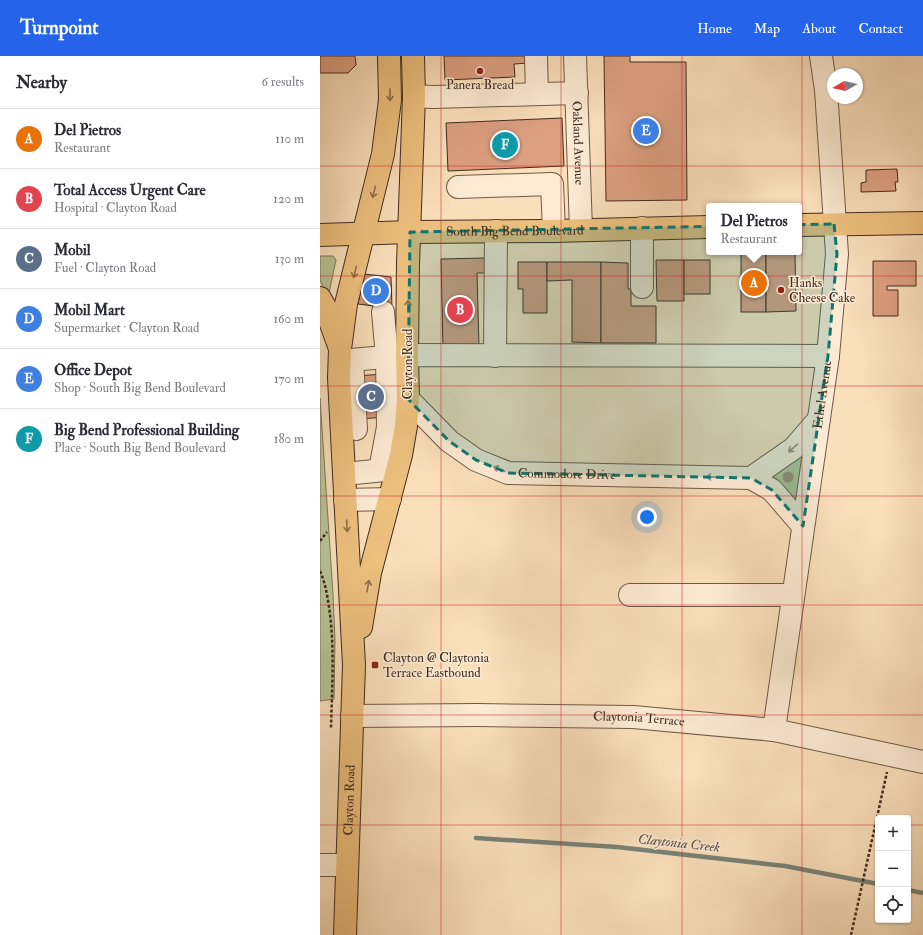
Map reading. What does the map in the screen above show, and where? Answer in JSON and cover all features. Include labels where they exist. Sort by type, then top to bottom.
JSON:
[{"type":"main road","name":"Clayton Road","points":[[345,935],[354,665],[344,474],[349,430],[344,357],[346,304],[383,154],[390,100],[389,56]]},
{"type":"main road","name":"Clayton Road","points":[[354,665],[370,573],[390,499],[389,469],[397,427],[408,400],[397,356],[410,232],[414,96],[413,56]]},
{"type":"main road","points":[[802,225],[923,223]]},
{"type":"main road","name":"South Big Bend Boulevard","points":[[320,235],[706,227]]},
{"type":"main road","points":[[320,298],[325,307],[344,357]]},
{"type":"street","points":[[536,56],[537,94]]},
{"type":"street","name":"Oakland Avenue","points":[[575,56],[581,230]]},
{"type":"street","name":"Ethel Avenue","points":[[774,730],[828,356],[837,254],[826,90],[821,56]]},
{"type":"street","points":[[414,96],[433,97],[577,94]]},
{"type":"street","points":[[458,187],[552,184],[554,231]]},
{"type":"street","points":[[642,228],[642,287]]},
{"type":"street","points":[[495,356],[496,231]]},
{"type":"street","points":[[349,430],[397,427],[397,356],[383,312]]},
{"type":"street","points":[[344,357],[828,356]]},
{"type":"street","name":"Commodore Drive","points":[[408,400],[449,441],[476,460],[508,473],[751,478],[772,490],[803,526]]},
{"type":"street","points":[[751,478],[794,448],[819,419]]},
{"type":"street","points":[[344,474],[389,469]]},
{"type":"street","points":[[345,500],[390,499]]},
{"type":"street","points":[[630,594],[794,595]]},
{"type":"street","name":"Claytonia Terrace","points":[[352,716],[477,715],[633,717],[774,730],[923,762]]},
{"type":"street","points":[[320,866],[347,865]]},
{"type":"path","points":[[320,541],[327,532]]},
{"type":"path","points":[[320,571],[326,589],[332,627],[333,654],[331,728]]},
{"type":"path","points":[[851,935],[891,754]]},
{"type":"highlighted area","points":[[834,224],[837,254],[828,356],[803,526],[772,490],[751,478],[508,473],[476,460],[449,441],[408,399],[410,232]]},
{"type":"green space","points":[[320,256],[333,256],[336,260],[328,297],[320,280]]},
{"type":"green space","points":[[320,398],[335,640],[334,699],[320,701]]},
{"type":"green space","points":[[801,455],[803,456],[798,496],[793,499],[774,480],[772,474]]},
{"type":"building","points":[[320,56],[355,56],[356,65],[348,73],[320,73]]},
{"type":"building","name":"Panera Bread","points":[[444,56],[528,56],[528,63],[514,64],[515,77],[445,80]]},
{"type":"building","points":[[604,56],[630,56],[630,62],[686,62],[687,200],[606,201]]},
{"type":"building","points":[[562,118],[564,166],[448,171],[446,123]]},
{"type":"building","points":[[897,169],[898,182],[895,182],[896,191],[861,192],[861,183],[866,182],[866,170]]},
{"type":"building","points":[[741,255],[766,255],[766,312],[741,312]]},
{"type":"building","name":"Hanks Cheese Cake","points":[[766,255],[795,255],[796,311],[766,312]]},
{"type":"building","points":[[485,258],[486,273],[477,273],[479,347],[443,348],[441,259]]},
{"type":"building","points":[[656,260],[684,260],[684,301],[657,301]]},
{"type":"building","points":[[684,260],[710,260],[710,294],[684,294]]},
{"type":"building","points":[[873,261],[916,261],[916,286],[887,286],[887,290],[898,290],[898,316],[873,316]]},
{"type":"building","points":[[518,262],[547,262],[547,313],[523,313],[523,289],[518,289]]},
{"type":"building","points":[[547,262],[601,262],[601,343],[572,342],[572,280],[547,281]]},
{"type":"building","points":[[601,262],[628,263],[628,289],[631,289],[631,306],[656,306],[656,343],[601,343]]},
{"type":"building","points":[[364,274],[391,277],[392,308],[358,304]]},
{"type":"building","points":[[384,374],[387,417],[358,419],[355,376]]},
{"type":"waterway","name":"Claytonia Creek","points":[[476,838],[617,847],[785,866],[875,883]]},
{"type":"waterway","name":"Claytonia Creek","points":[[911,891],[923,893]]},
{"type":"place","name":"Panera Bread","points":[[480,71]]},
{"type":"place","name":"Office Depot","points":[[646,131]]},
{"type":"place","name":"Big Bend Professional Building","points":[[505,145]]},
{"type":"place","name":"Del Pietros","points":[[754,283]]},
{"type":"place","name":"Hanks Cheese Cake","points":[[781,290]]},
{"type":"place","name":"Mobil Mart","points":[[376,291]]},
{"type":"place","name":"Total Access Urgent Care","points":[[460,310]]},
{"type":"place","name":"Mobil","points":[[371,397]]},
{"type":"place","name":"Clayton @ Claytonia Terrace Eastbound","points":[[375,665]]}]
